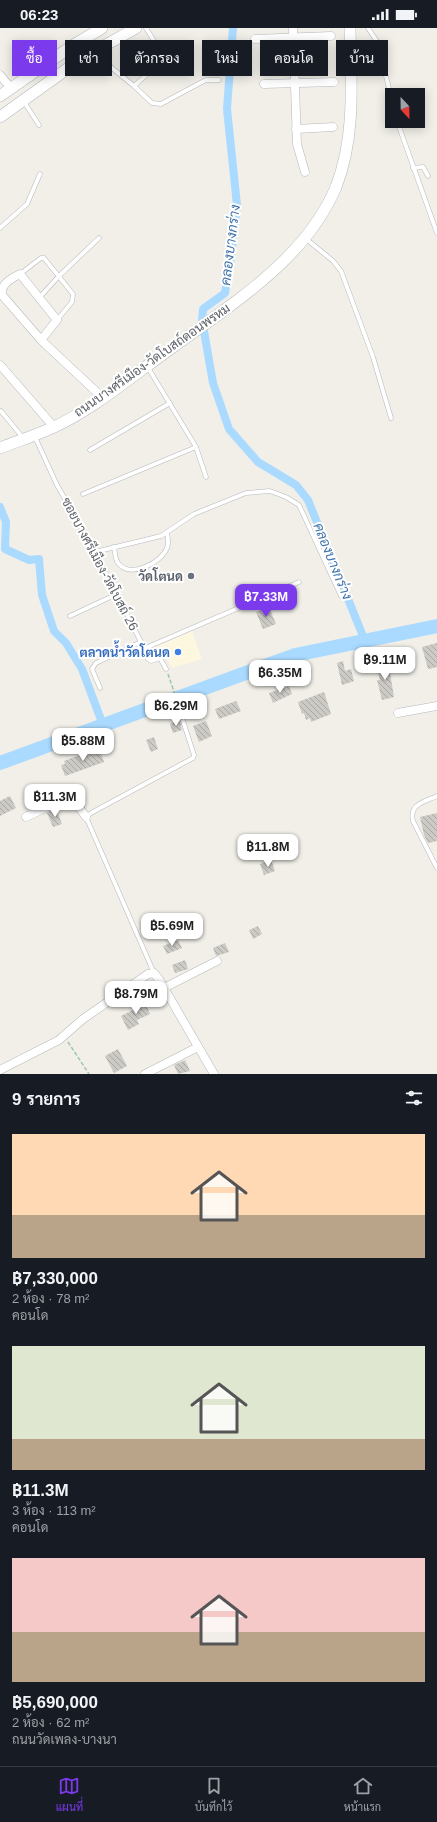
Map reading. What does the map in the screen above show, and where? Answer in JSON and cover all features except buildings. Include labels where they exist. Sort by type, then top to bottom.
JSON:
[{"type":"street","points":[[112,42],[136,28]]},
{"type":"street","points":[[293,28],[296,83],[296,129],[298,149],[305,172]]},
{"type":"street","name":"ถนนบางศรีเมือง-วัดโบสถ์ดอนพรหม","points":[[0,448],[54,427],[103,398],[212,319],[257,284],[305,238],[327,206],[336,186],[349,142],[351,109],[350,28]]},
{"type":"street","points":[[0,96],[95,30]]},
{"type":"street","points":[[255,39],[331,36]]},
{"type":"street","points":[[0,117],[65,72]]},
{"type":"street","points":[[0,75],[11,88]]},
{"type":"street","points":[[264,84],[334,82]]},
{"type":"street","points":[[296,129],[333,126]]},
{"type":"street","points":[[41,340],[57,320],[20,274],[7,282],[1,293],[41,340],[103,398]]},
{"type":"street","points":[[0,365],[54,427]]},
{"type":"street","points":[[398,713],[437,706]]},
{"type":"street","points":[[26,817],[67,798],[74,800],[86,817]]},
{"type":"street","points":[[164,988],[217,961]]},
{"type":"street","points":[[0,1070],[62,1040],[74,1027],[151,973],[164,988],[214,1074]]},
{"type":"street","points":[[145,1074],[198,1047]]},
{"type":"lane","points":[[134,86],[163,60],[159,49],[146,28]]},
{"type":"lane","points":[[368,28],[378,43],[389,88]]},
{"type":"lane","points":[[112,68],[152,103],[161,104],[206,80],[219,80]]},
{"type":"lane","points":[[24,100],[39,125]]},
{"type":"lane","points":[[399,128],[437,233]]},
{"type":"lane","points":[[413,168],[423,167],[428,176]]},
{"type":"lane","points":[[0,228],[26,204],[40,174]]},
{"type":"lane","points":[[39,298],[59,276],[99,238]]},
{"type":"lane","points":[[305,238],[333,261],[341,271],[373,356],[391,418]]},
{"type":"lane","points":[[20,274],[44,258],[59,276],[70,290],[73,299],[57,320]]},
{"type":"lane","points":[[147,366],[196,447],[206,477]]},
{"type":"lane","points":[[90,450],[170,403]]},
{"type":"lane","name":"ซอยบางศรีเมือง-วัดโบสถ์ 26","points":[[1,411],[29,437],[96,552],[141,642],[143,649]]},
{"type":"lane","points":[[83,494],[196,447]]},
{"type":"lane","points":[[96,552],[167,533],[207,507],[246,493],[270,491],[286,497],[299,505],[341,596]]},
{"type":"lane","points":[[114,547],[118,562],[124,568],[130,570],[136,569],[162,557],[169,543],[167,533]]},
{"type":"lane","points":[[166,669],[160,658],[149,660],[143,649],[299,582]]},
{"type":"lane","points":[[70,616],[117,594]]},
{"type":"lane","points":[[100,688],[92,669],[93,666],[96,663],[141,642]]},
{"type":"lane","points":[[151,973],[86,817],[193,758],[194,755],[184,721]]},
{"type":"lane","points":[[437,796],[419,805],[413,810],[412,814],[413,822],[437,868]]},
{"type":"path","points":[[166,669],[184,721]]},
{"type":"path","points":[[62,1040],[89,1074]]},
{"type":"shaded area","name":"ตลาดน้ำวัดโตนด","points":[[192,631],[202,659],[172,668],[166,657],[159,660],[154,648]]},
{"type":"waterway","name":"คลองบางกร่าง","points":[[233,28],[227,109],[237,205],[225,293],[203,309],[202,320],[213,383],[229,429],[258,462],[296,485],[308,500],[365,641]]},
{"type":"waterway","points":[[0,507],[6,522],[5,549],[29,560],[39,559],[42,595],[54,631],[66,643],[82,669],[103,725]]},
{"type":"waterway","points":[[0,763],[295,655],[437,626]]},
{"type":"place","name":"วัดโตนด","points":[[191,576]]},
{"type":"place","name":"ตลาดน้ำวัดโตนด","points":[[178,652]]}]
